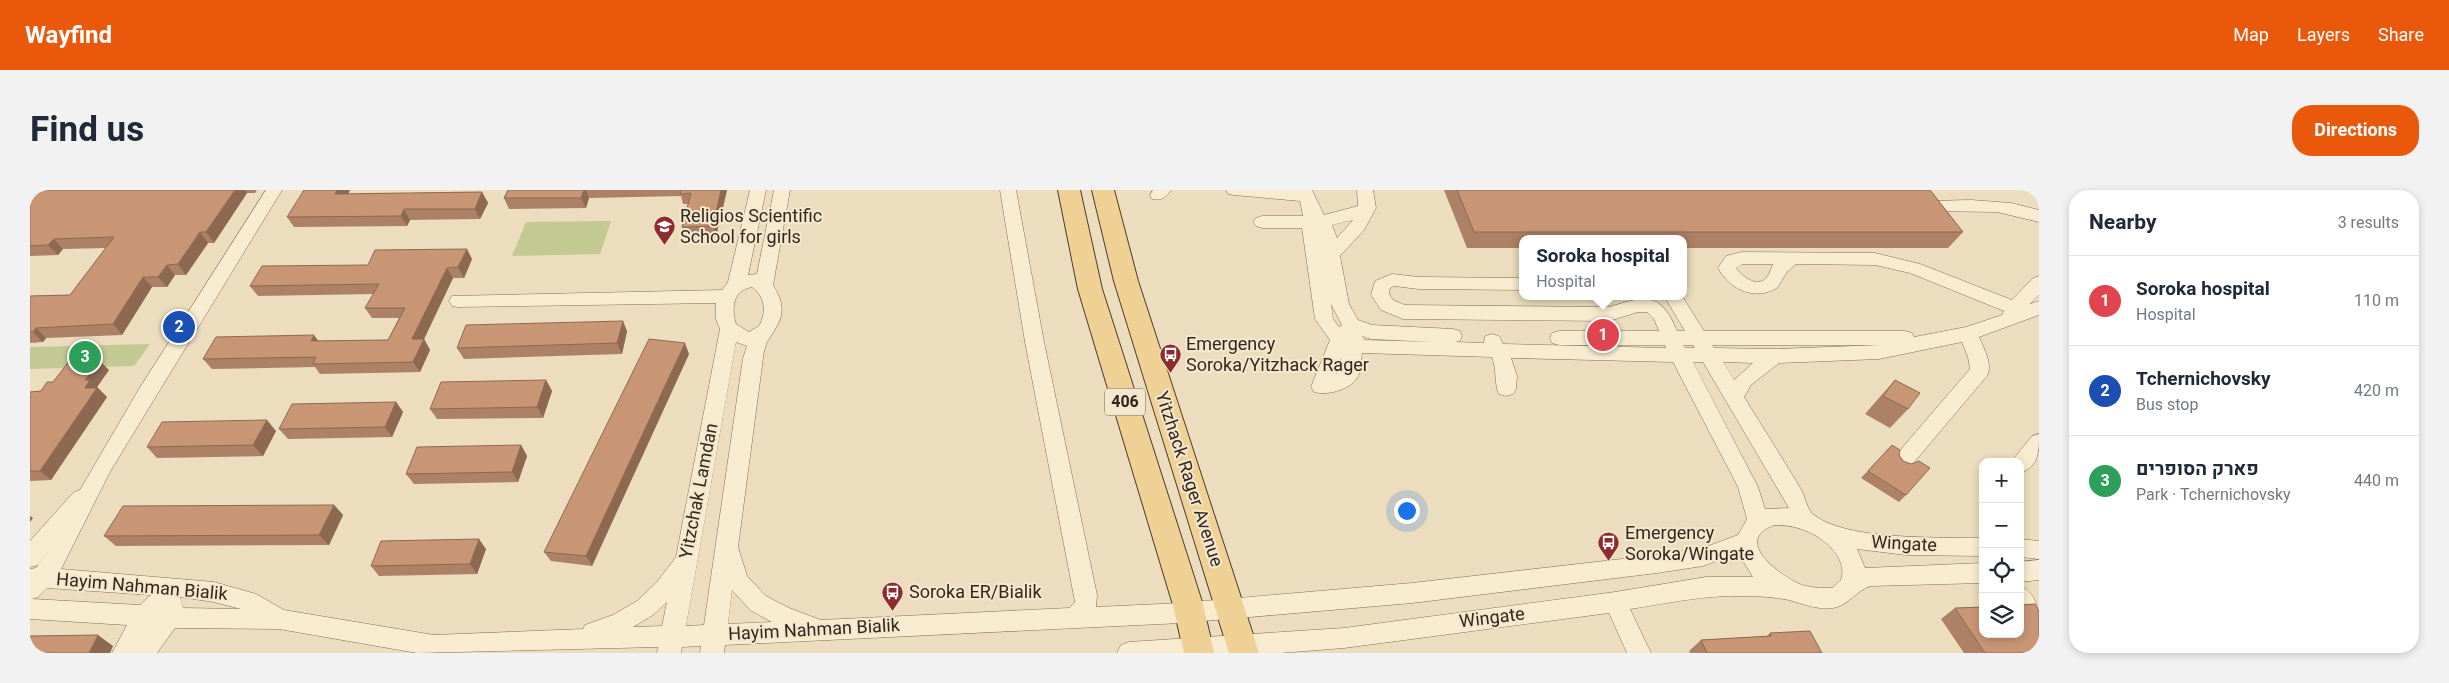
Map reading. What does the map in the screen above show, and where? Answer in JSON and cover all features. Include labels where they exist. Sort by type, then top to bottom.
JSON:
[{"type":"main road","name":"Yitzhack Rager Avenue","points":[[1068,190],[1090,289],[1190,612],[1199,651]]},
{"type":"main road","name":"Yitzhack Rager Avenue","points":[[1103,190],[1126,281],[1243,650]]},
{"type":"street","points":[[34,582],[70,534],[89,489],[142,399],[274,190]]},
{"type":"street","points":[[458,301],[732,290],[755,280],[764,285],[770,295],[773,313],[769,327],[760,336],[743,338],[729,330],[723,311],[732,290],[758,190]]},
{"type":"street","points":[[764,285],[782,190]]},
{"type":"street","points":[[1008,190],[1025,298],[1055,452],[1086,595],[1082,611],[1078,617],[1070,618]]},
{"type":"street","points":[[1234,190],[1259,191],[1313,214],[1342,231],[1358,226]]},
{"type":"street","points":[[1331,255],[1358,226],[1368,208],[1365,190]]},
{"type":"street","points":[[1259,191],[1262,222],[1313,214],[1350,218],[1368,208]]},
{"type":"street","points":[[1929,206],[1994,204],[2015,208],[2039,216]]},
{"type":"street","points":[[1313,214],[1331,255],[1348,336]]},
{"type":"street","points":[[1313,214],[1324,319],[1329,328],[1348,336],[1363,347],[1703,347],[1934,339]]},
{"type":"street","points":[[1793,258],[1875,259],[1895,263],[2022,312]]},
{"type":"street","points":[[1519,284],[1419,283],[1392,280],[1381,285],[1380,295],[1387,305],[1403,312],[1609,314],[1646,301],[1662,316],[1675,347],[1748,487],[1758,520]]},
{"type":"street","points":[[1703,347],[1775,356],[1879,352],[1934,339],[1968,334],[2022,312],[2039,282]]},
{"type":"street","points":[[1674,300],[1795,499],[1804,520]]},
{"type":"street","name":"Yitzchak Lamdan","points":[[670,644],[729,330]]},
{"type":"street","points":[[1903,461],[1980,371],[1978,357],[1968,334]]},
{"type":"street","name":"Yitzchak Lamdan","points":[[714,644],[753,358],[760,336]]},
{"type":"street","points":[[1733,398],[1744,380],[1775,356]]},
{"type":"street","points":[[2024,460],[2039,442]]},
{"type":"street","points":[[30,558],[50,532],[89,489]]},
{"type":"street","points":[[1771,516],[1787,516],[1804,520],[1826,532],[1837,541],[1848,556],[1854,571],[1853,581],[1844,593],[1836,597],[1820,599],[1804,597],[1786,590],[1770,580],[1757,567],[1749,554],[1746,541],[1747,533],[1758,520],[1771,516]]},
{"type":"street","name":"Wingate","points":[[1826,532],[1855,541],[1898,546],[1979,547]]},
{"type":"street","points":[[728,535],[731,565],[741,588],[753,599],[780,615],[832,629]]},
{"type":"street","points":[[566,640],[632,618],[650,606],[673,580],[682,563],[691,536]]},
{"type":"street","name":"Wingate","points":[[1190,612],[1230,607],[1412,593],[1657,564],[1703,557],[1746,541]]},
{"type":"street","points":[[2024,548],[2039,550]]},
{"type":"street","points":[[2024,572],[2039,570]]},
{"type":"street","name":"Wingate","points":[[1853,581],[1871,576],[1979,574]]},
{"type":"street","name":"Hayim Nahman Bialik","points":[[34,582],[176,587],[227,593],[255,603],[279,618]]},
{"type":"street","name":"Wingate","points":[[1199,651],[1243,650],[1344,638],[1616,602],[1706,587],[1744,586],[1786,590]]},
{"type":"street","points":[[124,653],[145,615],[176,587]]},
{"type":"street","points":[[144,653],[169,617],[176,587]]},
{"type":"street","points":[[1616,602],[1638,653]]},
{"type":"street","points":[[2024,602],[2039,623]]},
{"type":"street","name":"Hayim Nahman Bialik","points":[[30,609],[228,620],[279,618],[437,644],[472,653]]},
{"type":"street","name":"Hayim Nahman Bialik","points":[[437,644],[566,640],[714,644],[832,629],[1190,612]]},
{"type":"street","points":[[1129,653],[1199,651]]},
{"type":"green space","points":[[611,221],[600,254],[512,256],[526,222]]},
{"type":"green space","points":[[150,344],[134,366],[30,369],[30,347]]},
{"type":"building","points":[[34,190],[235,190],[206,232],[200,232],[178,264],[167,265],[158,277],[143,277],[113,324],[36,328],[33,332],[30,332],[30,296],[70,295],[114,237],[54,239],[48,245],[30,246],[30,195]]},
{"type":"building","points":[[304,190],[337,190],[335,194],[482,192],[475,209],[404,209],[401,216],[287,217]]},
{"type":"building","points":[[508,190],[584,190],[581,198],[504,198]]},
{"type":"building","points":[[681,190],[721,190],[713,226],[682,227],[691,193],[680,194]]},
{"type":"building","points":[[1457,190],[1930,190],[1963,232],[1474,232]]},
{"type":"building","points":[[467,249],[458,267],[447,268],[412,339],[424,339],[413,362],[313,364],[316,357],[203,359],[216,337],[314,335],[311,341],[388,340],[405,308],[365,308],[379,284],[250,286],[262,266],[368,265],[375,250]]},
{"type":"building","points":[[623,321],[617,343],[457,348],[466,325]]},
{"type":"building","points":[[649,339],[685,343],[586,556],[544,552]]},
{"type":"building","points":[[70,360],[100,361],[85,380],[90,380],[85,388],[97,388],[40,471],[30,471],[30,392],[41,391],[47,382],[53,382]]},
{"type":"building","points":[[546,380],[537,407],[430,409],[441,382]]},
{"type":"building","points":[[1895,380],[1920,393],[1908,409],[1883,396]]},
{"type":"building","points":[[396,402],[385,427],[279,429],[292,404]]},
{"type":"building","points":[[267,420],[253,445],[147,447],[162,422]]},
{"type":"building","points":[[521,445],[512,472],[406,474],[417,447]]},
{"type":"building","points":[[1892,445],[1900,450],[1899,455],[1903,461],[1911,464],[1919,461],[1930,468],[1906,495],[1868,471]]},
{"type":"building","points":[[334,505],[319,535],[104,536],[123,506]]},
{"type":"building","points":[[479,539],[470,564],[371,566],[381,541]]},
{"type":"building","points":[[2035,604],[2039,612],[2039,653],[1985,653],[1955,608],[1979,607],[1979,638],[2024,638],[2024,605]]},
{"type":"building","points":[[1810,631],[1822,653],[1707,653],[1701,640],[1771,636],[1770,633]]},
{"type":"building","points":[[98,635],[89,653],[30,653],[30,636]]},
{"type":"place","name":"Religios Scientific School for girls","points":[[664,245]]},
{"type":"place","name":"Tchernichovsky","points":[[179,327]]},
{"type":"place","name":"Soroka hospital","points":[[1603,335]]},
{"type":"place","name":"פארק הסופרים","points":[[85,357]]},
{"type":"place","name":"Emergency Soroka/Yitzhack Rager","points":[[1170,373]]},
{"type":"place","name":"Emergency Soroka/Wingate","points":[[1609,562]]},
{"type":"place","name":"Soroka ER/Bialik","points":[[893,611]]}]
